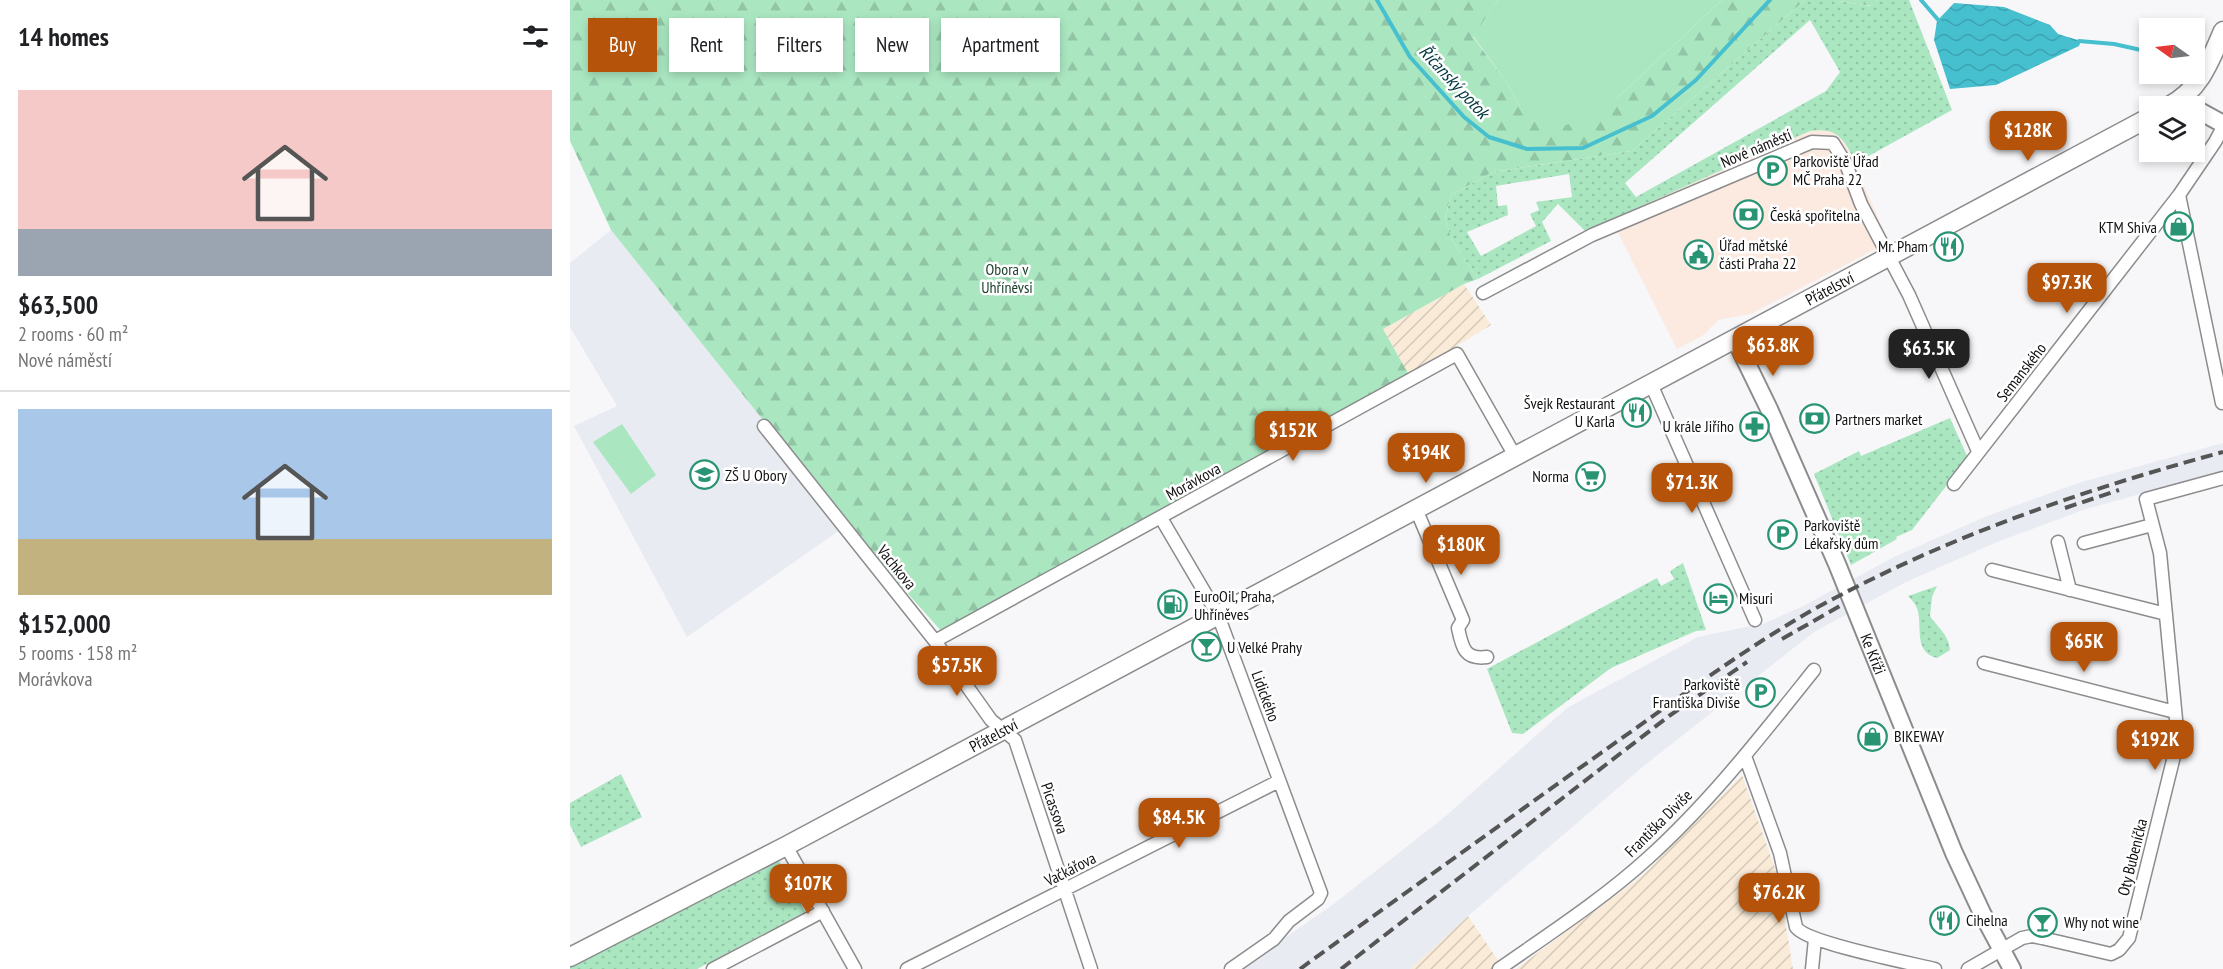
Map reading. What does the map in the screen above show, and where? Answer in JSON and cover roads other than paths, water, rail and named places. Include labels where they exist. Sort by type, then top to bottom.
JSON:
[{"type":"main road","points":[[2191,96],[2221,39]]},
{"type":"main road","name":"Přátelství","points":[[570,956],[786,846],[2139,123]]},
{"type":"street","points":[[2205,116],[2223,125]]},
{"type":"street","name":"Semanského","points":[[1954,483],[2179,195],[2215,142],[2223,125]]},
{"type":"street","name":"Nové náměstí","points":[[1483,293],[1592,235],[1812,142],[1833,143],[1846,164],[1861,204],[1880,243],[1890,256],[1978,452]]},
{"type":"street","points":[[2179,195],[2222,404]]},
{"type":"street","name":"Ke Kříži","points":[[1735,339],[1769,409],[1837,564],[1954,853],[2012,969]]},
{"type":"street","name":"Morávkova","points":[[935,641],[1457,354],[1515,456]]},
{"type":"street","points":[[1650,384],[1755,620]]},
{"type":"street","name":"Vachkova","points":[[764,426],[935,641],[991,720],[1003,730]]},
{"type":"street","name":"Oty Bubeníčka","points":[[2001,950],[2017,940],[2032,936],[2111,954],[2119,950],[2129,938],[2178,740],[2160,553],[2146,499],[2223,478]]},
{"type":"street","points":[[1416,509],[1462,620],[1458,628],[1466,653],[1474,658],[1487,657]]},
{"type":"street","name":"Lidického","points":[[1161,518],[1218,615],[1321,893],[1318,899],[1289,921],[1274,939],[1231,969]]},
{"type":"street","points":[[2084,543],[2152,525]]},
{"type":"street","points":[[2058,542],[2070,590]]},
{"type":"street","points":[[1992,570],[2166,614]]},
{"type":"street","points":[[1984,663],[2175,712]]},
{"type":"street","name":"Františka Diviše","points":[[1499,969],[1614,886],[1648,858],[1745,756],[1814,670]]},
{"type":"street","name":"Picassova","points":[[1003,730],[1015,740],[1091,969]]},
{"type":"street","points":[[1745,756],[1780,853],[1799,933],[1935,969]]},
{"type":"street","name":"Vačkářova","points":[[907,969],[1279,781]]},
{"type":"street","points":[[786,846],[855,969]]},
{"type":"street","points":[[714,969],[823,911]]},
{"type":"street","points":[[1812,969],[1815,939]]},
{"type":"street","points":[[1968,969],[2001,950]]},
{"type":"water","points":[[1954,3],[2004,7],[2050,25],[2058,34],[2081,41],[2079,46],[1996,85],[1950,89],[1934,40],[1937,21]]},
{"type":"waterway","name":"Říčanský potok","points":[[1377,0],[1410,57],[1464,117],[1489,137],[1527,149],[1583,148],[1652,116],[1696,80],[1770,0]]},
{"type":"waterway","name":"Říčanský potok","points":[[1921,0],[1940,22]]},
{"type":"waterway","name":"Říčanský potok","points":[[2079,41],[2114,44],[2139,50]]},
{"type":"railway","points":[[1300,969],[1706,679],[1809,612],[1909,562],[2011,519],[2116,483],[2223,452]]},
{"type":"railway","points":[[2065,508],[2119,490]]},
{"type":"railway","points":[[1782,639],[1840,606]]},
{"type":"railway","points":[[1341,969],[1669,716],[1747,662]]},
{"type":"place","name":"Parkoviště Úřad MČ Praha 22","points":[[1772,170]]},
{"type":"place","name":"Česká spořitelna","points":[[1749,215]]},
{"type":"place","name":"KTM Shiva","points":[[2178,227]]},
{"type":"place","name":"Mr. Pham","points":[[1949,246]]},
{"type":"place","name":"Úřad mětské části Praha 22","points":[[1698,254]]},
{"type":"place","name":"Švejk Restaurant U Karla","points":[[1636,412]]},
{"type":"place","name":"Partners market","points":[[1814,419]]},
{"type":"place","name":"U krále Jiřího","points":[[1755,426]]},
{"type":"place","name":"ZŠ U Obory","points":[[704,475]]},
{"type":"place","name":"Norma","points":[[1590,476]]},
{"type":"place","name":"Parkoviště Lékařský dům","points":[[1783,534]]},
{"type":"place","name":"Misuri","points":[[1718,598]]},
{"type":"place","name":"EuroOil, Praha, Uhříněves","points":[[1173,605]]},
{"type":"place","name":"U Velké Prahy","points":[[1206,647]]},
{"type":"place","name":"Parkoviště Františka Diviše","points":[[1761,693]]},
{"type":"place","name":"BIKEWAY","points":[[1873,736]]},
{"type":"place","name":"Cihelna","points":[[1945,920]]},
{"type":"place","name":"Why not wine","points":[[2043,922]]},
{"type":"park label","name":"Obora v Uhříněvsi","points":[[1007,278]]}]
